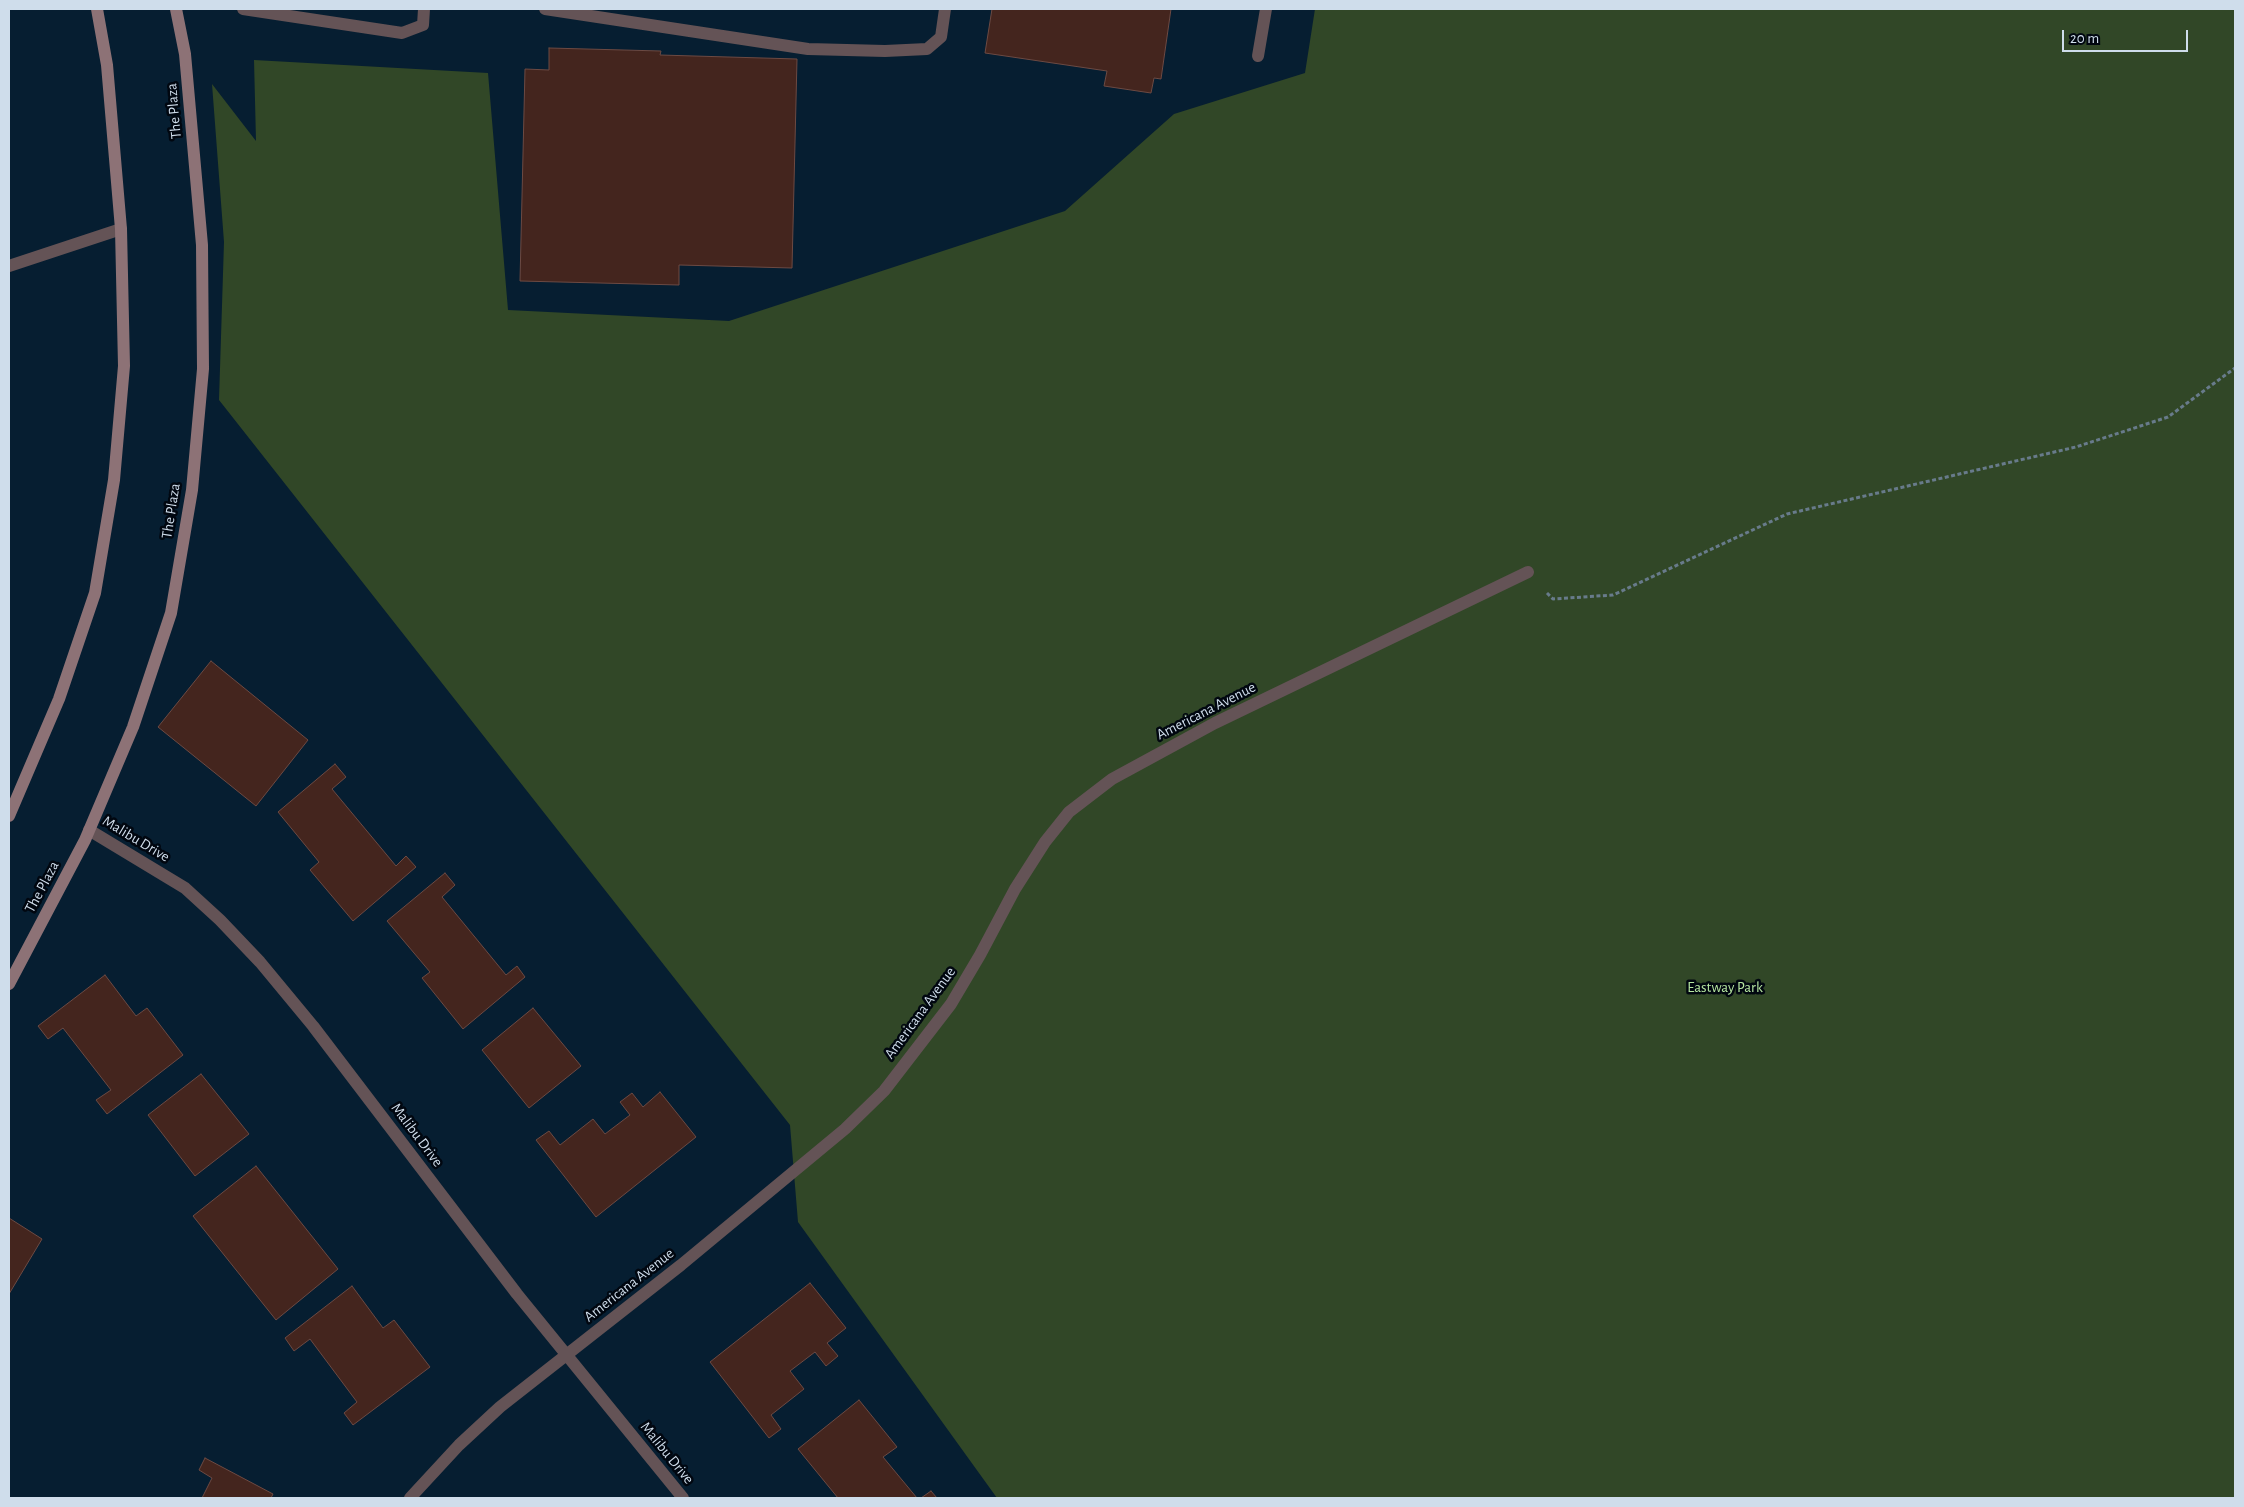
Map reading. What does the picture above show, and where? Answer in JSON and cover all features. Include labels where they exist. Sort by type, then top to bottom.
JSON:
[{"type":"main road","points":[[9,816],[59,699],[95,594],[114,480],[124,366],[121,229],[107,65],[97,9]]},
{"type":"main road","name":"The Plaza","points":[[9,984],[89,830],[132,727],[171,613],[192,490],[203,368],[202,246],[185,54],[176,9]]},
{"type":"street","points":[[243,9],[402,33],[423,25],[424,9]]},
{"type":"street","points":[[545,9],[808,49],[884,51],[927,49],[941,37],[945,9]]},
{"type":"street","points":[[1258,56],[1266,9]]},
{"type":"street","points":[[9,266],[121,229]]},
{"type":"street","name":"Americana Avenue","points":[[410,1498],[460,1445],[500,1407],[681,1265],[845,1129],[884,1091],[951,1004],[980,955],[1015,889],[1045,842],[1069,812],[1112,779],[1215,722],[1528,572]]},
{"type":"street","name":"Malibu Drive","points":[[89,830],[145,862],[185,888],[220,920],[260,962],[312,1026],[511,1286],[683,1498]]},
{"type":"path","points":[[1528,572],[1553,599],[1613,595],[1787,514],[2076,447],[2168,417],[2235,368]]},
{"type":"green space","name":"Eastway Park","points":[[1315,9],[2235,9],[2235,1498],[997,1498],[798,1222],[790,1125],[219,400],[224,242],[212,84],[256,141],[254,60],[488,73],[508,310],[729,321],[1065,211],[1174,114],[1305,73]]},
{"type":"building","points":[[992,9],[1171,9],[1161,79],[1154,78],[1151,93],[1104,86],[1107,71],[985,53]]},
{"type":"building","points":[[549,48],[661,51],[660,55],[797,59],[792,268],[679,265],[679,285],[520,281],[525,69],[549,70]]},
{"type":"building","points":[[211,661],[308,740],[256,806],[158,727]]},
{"type":"building","points":[[335,764],[346,777],[332,789],[396,866],[406,856],[416,867],[353,921],[310,870],[319,862],[278,812]]},
{"type":"building","points":[[445,873],[455,885],[442,897],[506,975],[517,966],[525,977],[463,1029],[422,978],[430,972],[387,921]]},
{"type":"building","points":[[105,975],[136,1016],[147,1008],[183,1055],[107,1114],[96,1100],[111,1090],[63,1028],[48,1039],[38,1026]]},
{"type":"building","points":[[533,1008],[581,1066],[529,1108],[482,1050]]},
{"type":"building","points":[[201,1074],[249,1134],[195,1176],[148,1115]]},
{"type":"building","points":[[660,1092],[696,1137],[596,1217],[536,1140],[549,1131],[560,1145],[593,1119],[605,1134],[630,1115],[620,1102],[632,1093],[643,1107]]},
{"type":"building","points":[[256,1166],[338,1269],[276,1320],[193,1216]]},
{"type":"building","points":[[9,1218],[42,1239],[9,1294]]},
{"type":"building","points":[[810,1283],[846,1328],[827,1343],[838,1356],[826,1366],[815,1352],[790,1371],[804,1389],[771,1415],[781,1429],[769,1438],[710,1362]]},
{"type":"building","points":[[352,1286],[383,1328],[394,1320],[430,1367],[353,1425],[344,1413],[357,1402],[310,1339],[294,1351],[285,1338]]},
{"type":"building","points":[[859,1400],[897,1447],[883,1457],[917,1498],[838,1498],[798,1449]]},
{"type":"building","points":[[205,1458],[273,1494],[271,1498],[202,1498],[212,1478],[199,1470]]},
{"type":"building","points":[[931,1491],[937,1498],[921,1498]]}]
